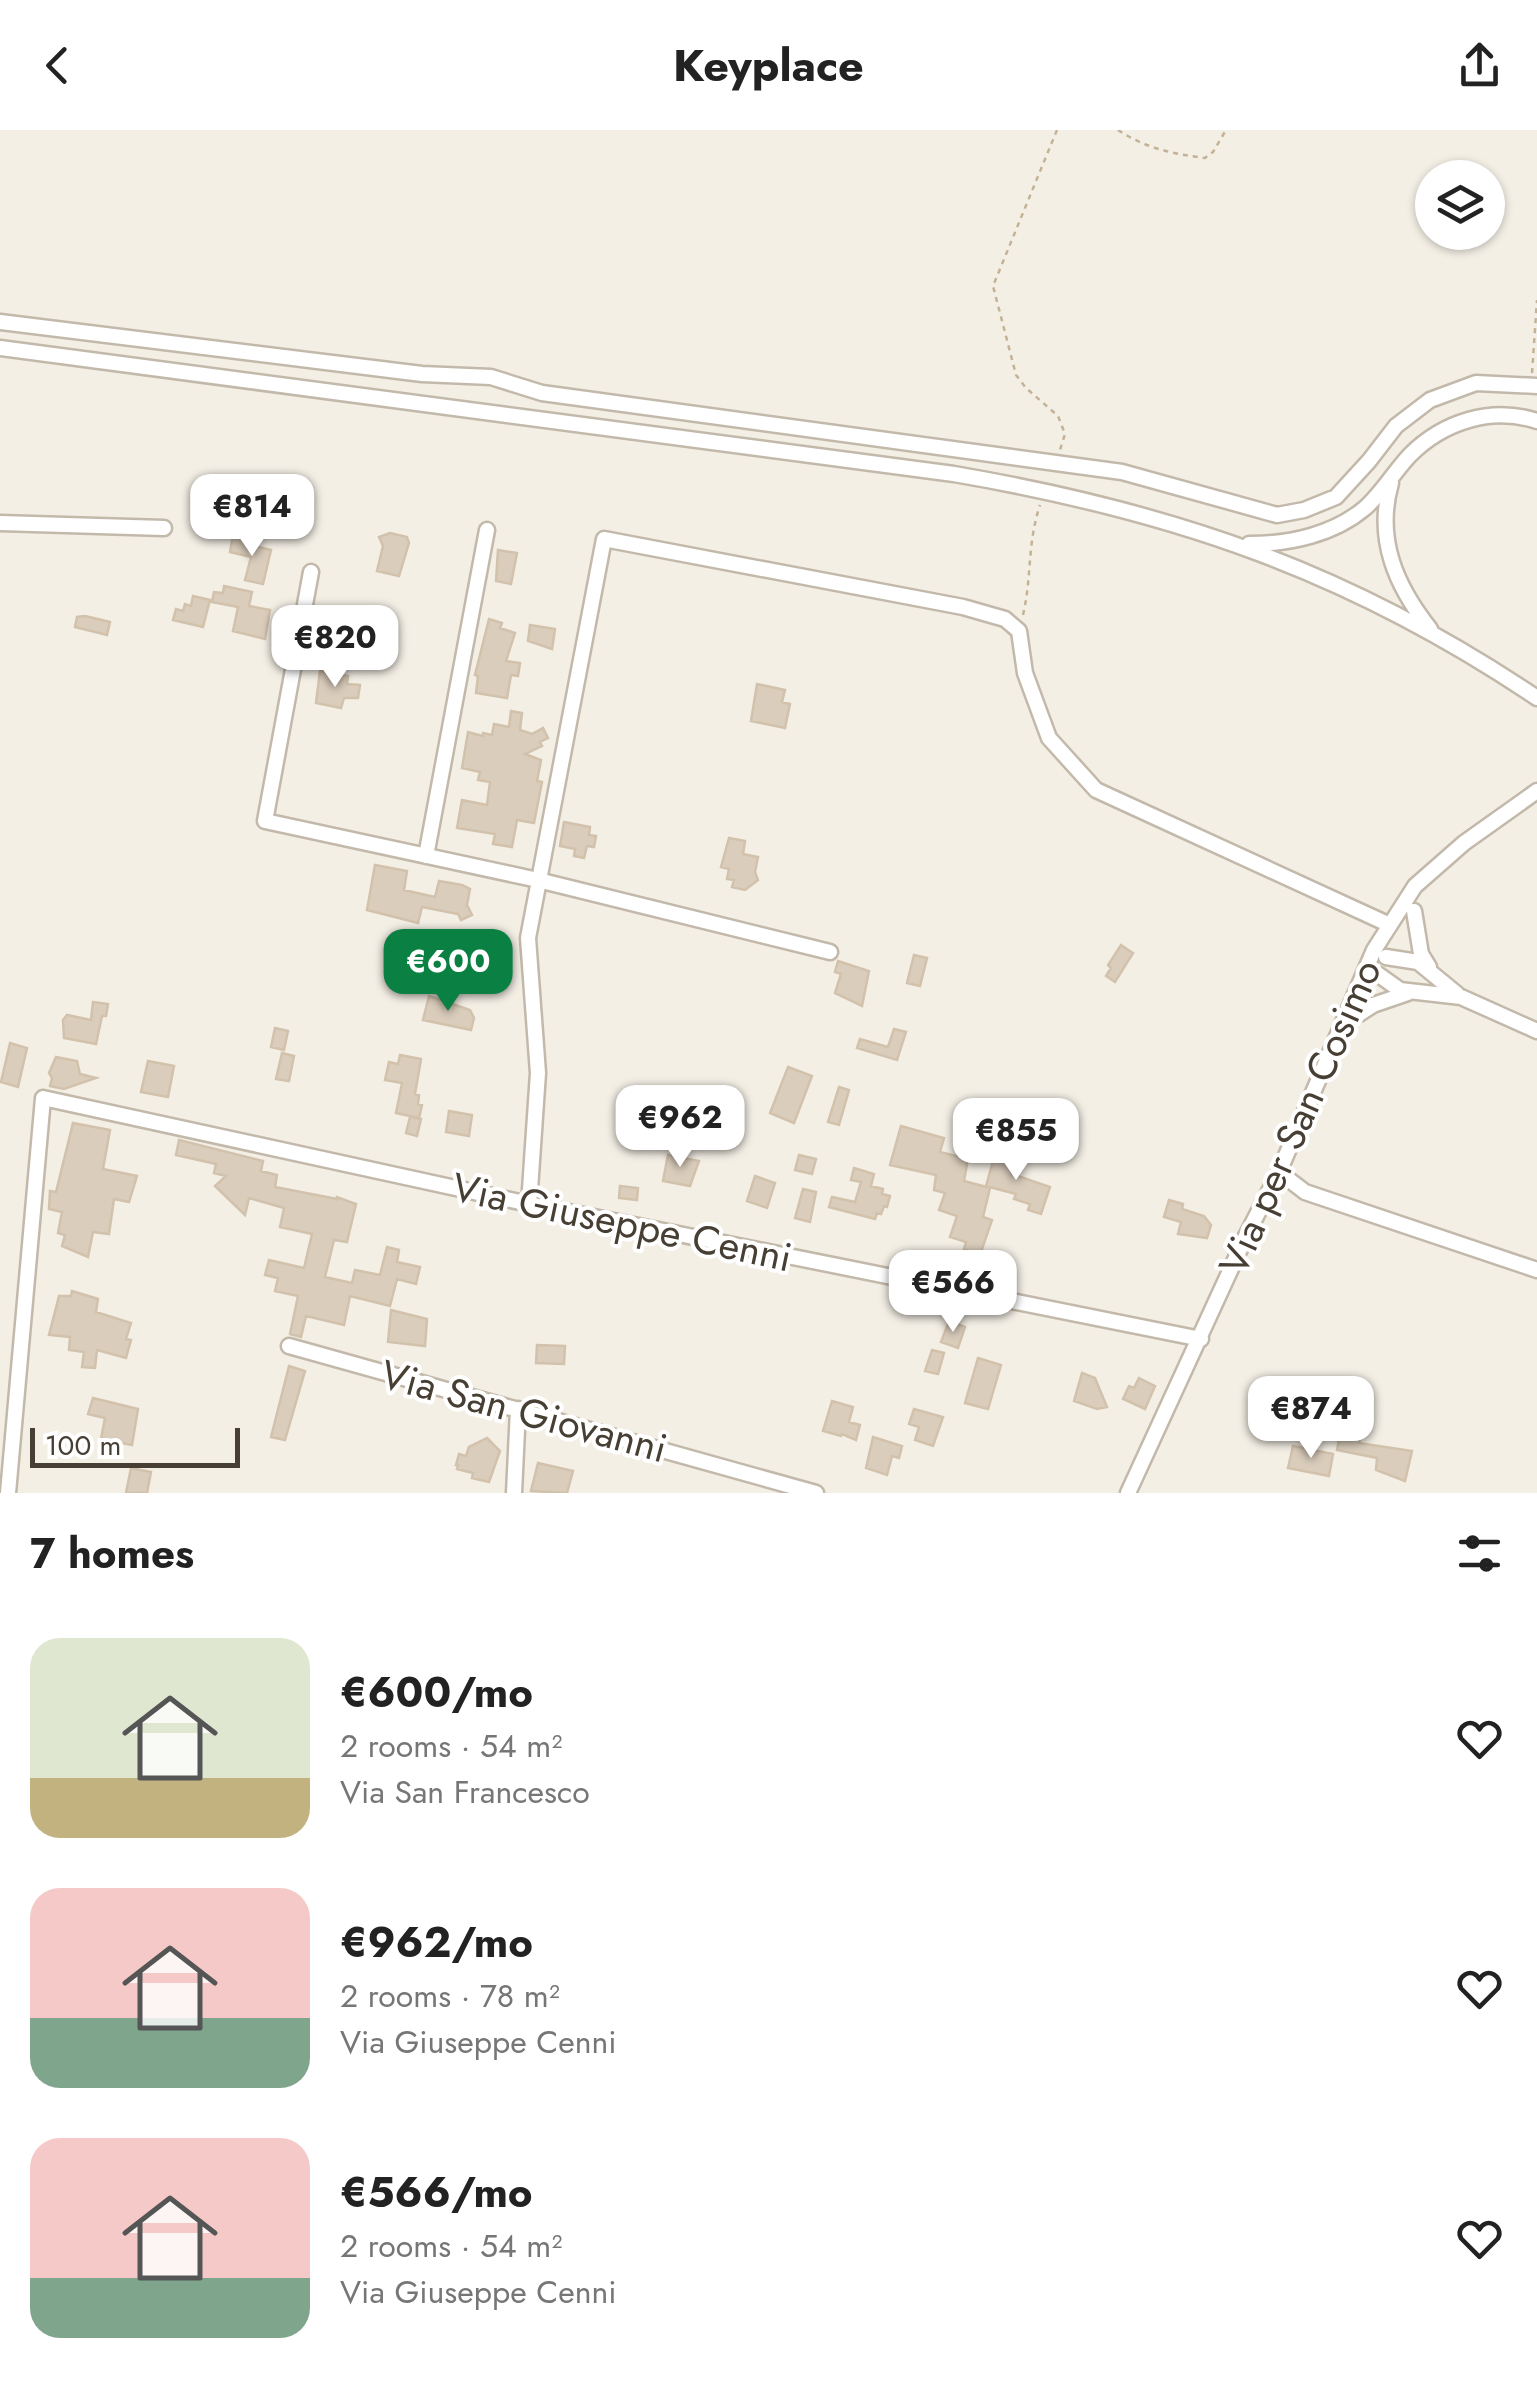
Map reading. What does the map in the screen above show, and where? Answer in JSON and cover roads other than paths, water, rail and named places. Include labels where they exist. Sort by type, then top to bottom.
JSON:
[{"type":"street","points":[[0,322],[422,374],[491,377],[542,393],[1122,472],[1276,516],[1336,497],[1396,426],[1430,400],[1476,383],[1534,385]]},
{"type":"street","points":[[0,348],[954,474],[1049,490],[1172,522],[1356,592],[1537,698]]},
{"type":"street","points":[[1238,544],[1276,544],[1344,523],[1366,507],[1409,456],[1451,424],[1501,415],[1537,420]]},
{"type":"street","points":[[1392,478],[1384,519],[1390,557],[1410,604],[1436,636]]},
{"type":"street","points":[[0,523],[164,528]]},
{"type":"street","points":[[426,856],[488,530]]},
{"type":"street","points":[[529,1204],[538,1074],[528,938],[604,539],[963,607],[1005,619],[1019,631],[1026,673],[1050,738],[1096,790],[1390,925]]},
{"type":"street","points":[[311,572],[265,821],[538,880],[830,952]]},
{"type":"street","name":"Via per San Cosimo","points":[[1128,1493],[1279,1172],[1368,963],[1390,925],[1415,886],[1464,844],[1537,791]]},
{"type":"street","points":[[1414,910],[1421,954],[1432,972]]},
{"type":"street","points":[[1386,956],[1418,962],[1461,997],[1537,1031]]},
{"type":"street","points":[[1379,974],[1400,990],[1461,997]]},
{"type":"street","points":[[1359,1014],[1389,998],[1413,992]]},
{"type":"street","name":"Via Giuseppe Cenni","points":[[8,1493],[43,1098],[529,1204],[1201,1338]]},
{"type":"street","points":[[1279,1172],[1304,1192],[1537,1270]]},
{"type":"street","name":"Via San Giovanni","points":[[289,1346],[816,1493]]},
{"type":"street","points":[[514,1493],[518,1409]]}]
